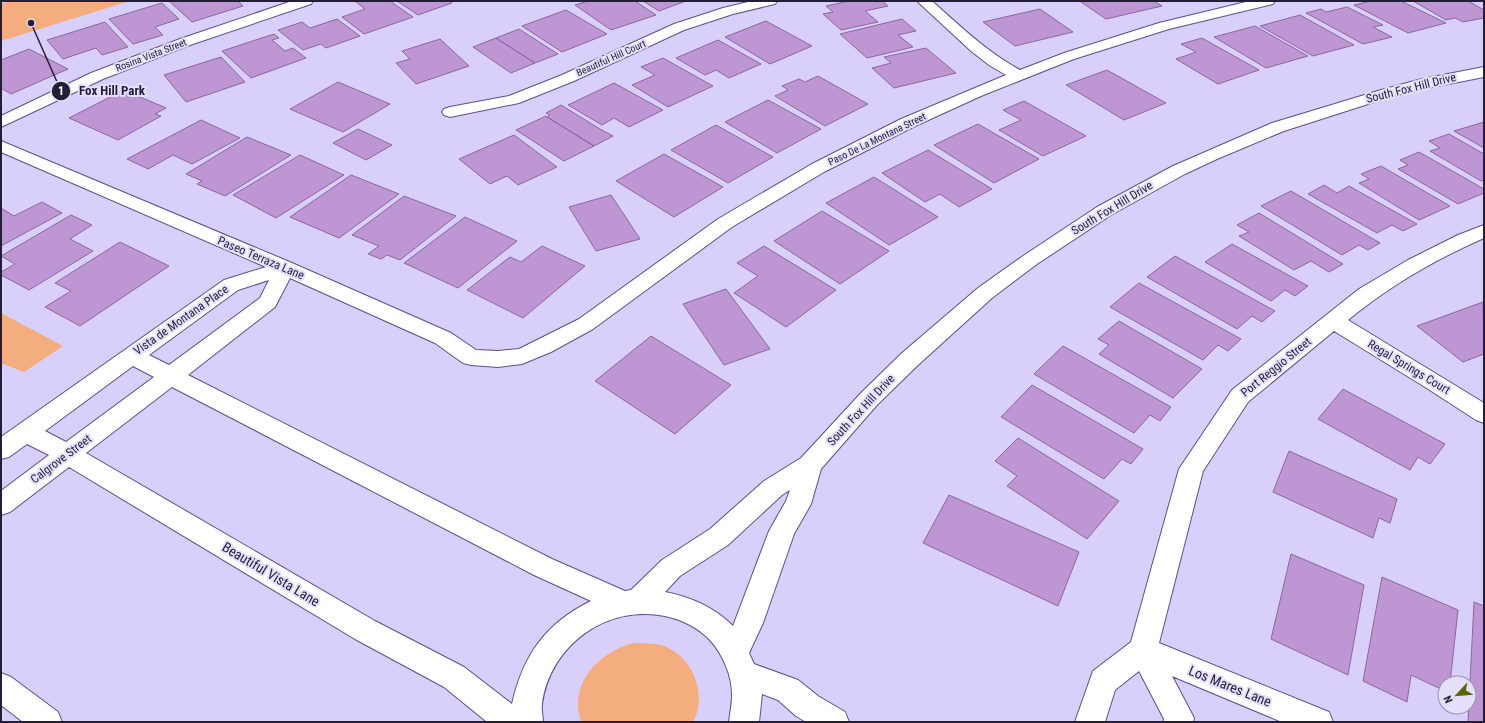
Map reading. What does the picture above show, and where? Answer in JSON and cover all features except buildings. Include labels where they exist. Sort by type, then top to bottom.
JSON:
[{"type":"street","name":"Rosina Vista Street","points":[[1,122],[97,76],[185,42],[306,1]]},
{"type":"street","name":"Beautiful Hill Court","points":[[450,112],[513,100],[568,78],[679,27],[728,11],[770,1]]},
{"type":"street","points":[[924,1],[976,48],[994,62],[1019,76]]},
{"type":"street","name":"Paso De La Montana Street","points":[[522,356],[543,347],[586,324],[725,223],[818,168],[908,123],[1069,56],[1164,26],[1268,1]]},
{"type":"street","points":[[1196,3],[1212,14]]},
{"type":"street","name":"South Fox Hill Drive","points":[[630,601],[670,568],[719,537],[773,488],[810,465],[869,399],[910,359],[985,293],[1030,260],[1104,211],[1185,167],[1278,127],[1387,93],[1422,84],[1484,72]]},
{"type":"street","name":"Paseo Terraza Lane","points":[[1,146],[443,338],[471,357],[498,359],[522,356]]},
{"type":"street","name":"Port Reggio Street","points":[[1143,650],[1191,469],[1240,396],[1366,294],[1415,265],[1465,239],[1484,231]]},
{"type":"street","points":[[171,376],[268,302],[284,268]]},
{"type":"street","name":"Vista de Montana Place","points":[[26,432],[231,285],[284,268]]},
{"type":"street","name":"Regal Springs Court","points":[[1333,321],[1433,381],[1484,414]]},
{"type":"street","points":[[132,356],[542,567],[630,601]]},
{"type":"street","name":"Calgrove Street","points":[[2,503],[171,376]]},
{"type":"street","points":[[1,450],[26,432]]},
{"type":"street","name":"Beautiful Vista Lane","points":[[26,432],[68,454],[365,630],[454,677],[512,722]]},
{"type":"street","name":"South Fox Hill Drive","points":[[739,663],[748,624],[782,531],[798,504],[810,465]]},
{"type":"street","points":[[528,722],[527,702],[536,670],[554,643],[578,621],[606,607],[630,601],[664,602],[695,612],[720,631],[739,663],[747,695],[744,722]]},
{"type":"street","points":[[1090,722],[1103,681],[1143,650],[1179,718],[1178,722]]},
{"type":"street","name":"Los Mares Lane","points":[[1143,650],[1318,722]]},
{"type":"street","points":[[739,663],[788,690],[808,706],[834,722]]},
{"type":"street","points":[[1,687],[47,722]]},
{"type":"shaded area","points":[[11,1],[130,1],[1,41],[1,4]]},
{"type":"shaded area","points":[[1,313],[63,346],[24,372],[1,363]]},
{"type":"shaded area","points":[[633,643],[664,646],[674,651],[690,668],[695,678],[699,700],[693,722],[581,722],[578,709],[579,695],[587,674],[603,658],[622,647]]},
{"type":"place","name":"Fox Hill Park","points":[[31,23]]}]
